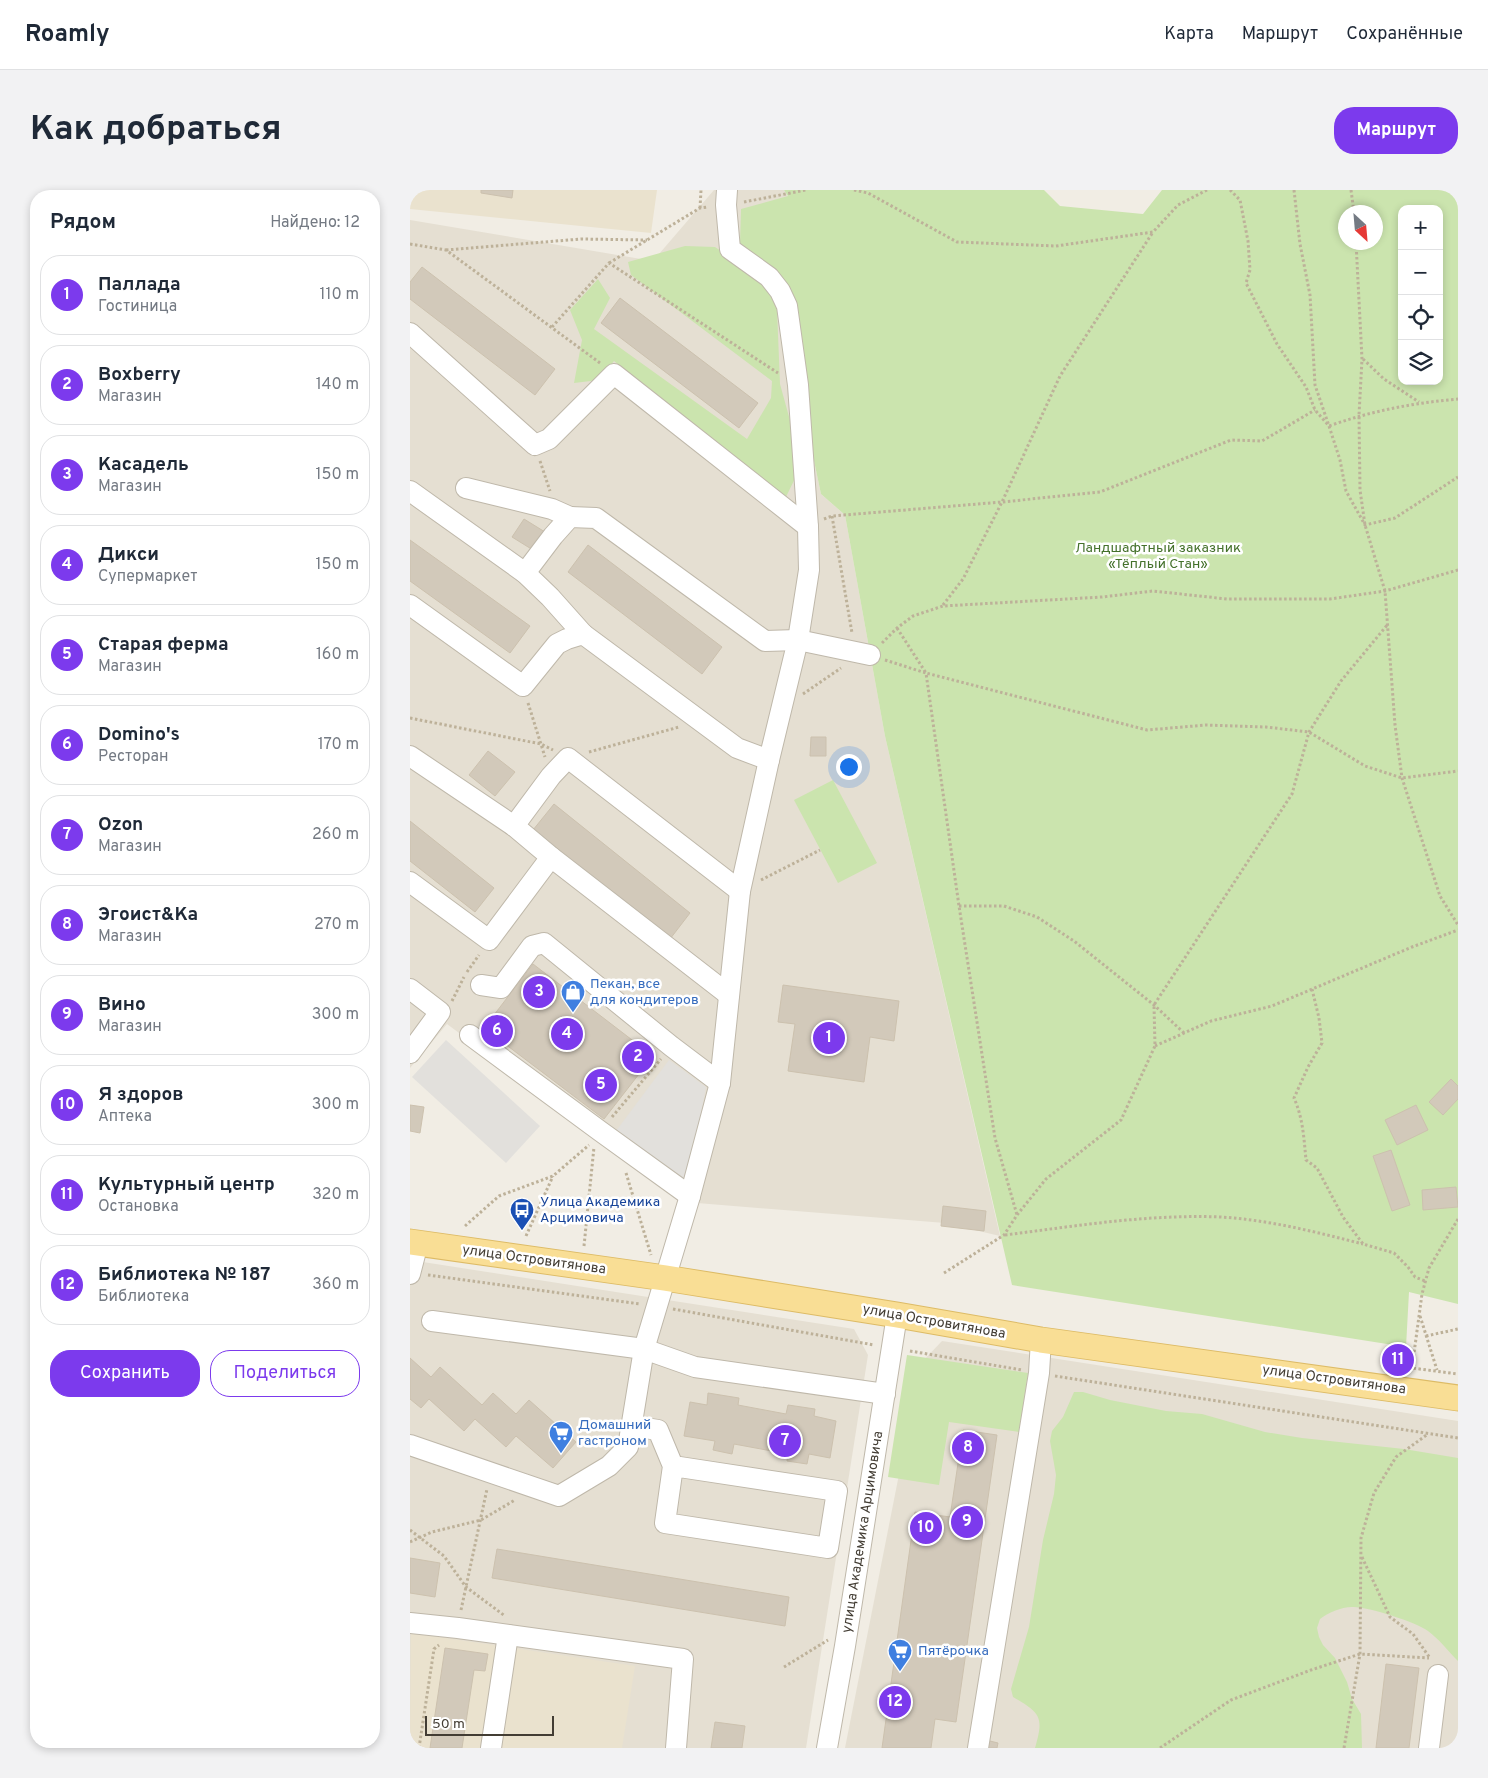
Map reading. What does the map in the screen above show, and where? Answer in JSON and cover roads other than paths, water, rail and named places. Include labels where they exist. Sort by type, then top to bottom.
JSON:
[{"type":"main road","name":"улица Островитянова","points":[[414,1243],[665,1278],[1042,1340],[1458,1398]]},
{"type":"street","points":[[410,1445],[559,1496],[609,1466],[628,1447],[644,1349],[690,1196],[720,1083],[740,891],[798,640],[809,570],[808,527],[798,385],[787,306],[780,291],[769,277],[730,249],[726,197]]},
{"type":"street","points":[[410,333],[535,446],[549,439],[614,374],[808,527]]},
{"type":"street","points":[[466,488],[552,508],[570,517],[596,518],[765,641],[798,640],[863,654]]},
{"type":"street","points":[[410,491],[525,573],[584,634],[702,720],[737,748],[769,760]]},
{"type":"street","points":[[525,573],[570,517]]},
{"type":"street","points":[[410,605],[523,686],[557,644],[567,638],[584,634]]},
{"type":"street","points":[[410,756],[514,826],[551,857],[729,995]]},
{"type":"street","points":[[514,826],[550,776],[568,758],[740,891]]},
{"type":"street","points":[[413,890],[489,940],[551,857]]},
{"type":"street","points":[[481,985],[502,988],[532,946],[544,943],[671,1046],[720,1083]]},
{"type":"street","points":[[410,989],[440,1012],[410,1053]]},
{"type":"street","points":[[470,1034],[690,1196]]},
{"type":"street","points":[[410,1273],[414,1243]]},
{"type":"street","name":"улица Академика Арцимовича","points":[[827,1748],[886,1394],[896,1315]]},
{"type":"street","points":[[432,1321],[644,1349],[695,1367],[886,1394]]},
{"type":"street","points":[[978,1748],[1039,1373],[1042,1340]]},
{"type":"street","points":[[632,1426],[658,1430],[673,1466],[665,1523],[828,1548],[837,1491],[673,1466]]},
{"type":"street","points":[[410,1623],[683,1659],[676,1748]]},
{"type":"street","points":[[492,1748],[508,1635]]},
{"type":"street","points":[[1429,1748],[1438,1676]]},
{"type":"place","name":"Касадель","points":[[539,992]]},
{"type":"place","name":"Пекан, все для кондитеров","points":[[573,1013]]},
{"type":"place","name":"Domino's","points":[[497,1031]]},
{"type":"place","name":"Дикси","points":[[567,1034]]},
{"type":"place","name":"Паллада","points":[[829,1038]]},
{"type":"place","name":"Boxberry","points":[[638,1057]]},
{"type":"place","name":"Старая ферма","points":[[601,1085]]},
{"type":"place","name":"Улица Академика Арцимовича","points":[[522,1231]]},
{"type":"place","name":"Культурный центр","points":[[1398,1360]]},
{"type":"place","name":"Ozon","points":[[785,1441]]},
{"type":"place","name":"Эгоист&Ка","points":[[968,1448]]},
{"type":"place","name":"Домашний гастроном","points":[[561,1454]]},
{"type":"place","name":"Вино","points":[[967,1522]]},
{"type":"place","name":"Я здоров","points":[[926,1528]]},
{"type":"place","name":"Пятёрочка","points":[[900,1672]]},
{"type":"place","name":"Библиотека № 187","points":[[895,1702]]},
{"type":"park label","name":"Ландшафтный заказник «Тёплый Стан»","points":[[1158,556]]}]
